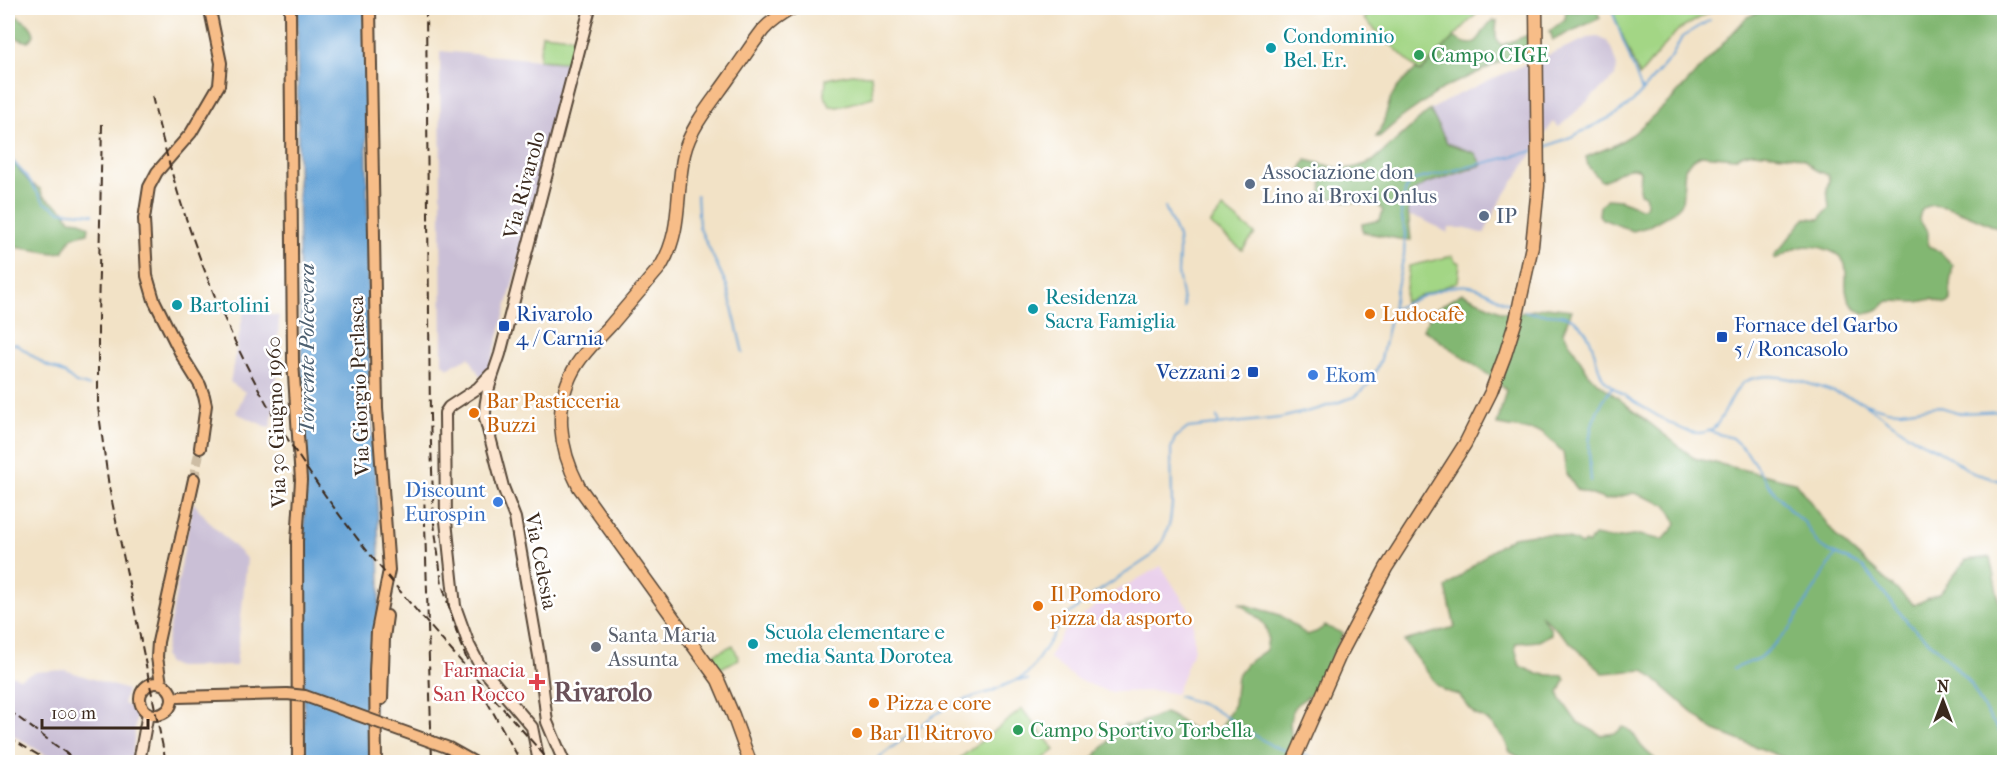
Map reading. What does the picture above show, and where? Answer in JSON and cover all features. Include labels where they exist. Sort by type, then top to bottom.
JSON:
[{"type":"highway","points":[[749,761],[734,715],[718,680],[579,487],[563,448],[560,430],[563,398],[572,374],[585,353],[661,266],[669,253],[675,236],[680,179],[685,153],[700,120],[764,28],[793,8]]},
{"type":"highway","points":[[1293,762],[1339,657],[1386,568],[1465,444],[1491,392],[1505,355],[1516,320],[1532,246],[1538,186],[1536,8]]},
{"type":"main road","points":[[200,448],[206,405],[200,385],[182,356],[154,300],[146,270],[144,219],[149,188],[157,172],[191,133],[219,85],[221,63],[211,15],[212,8]]},
{"type":"main road","name":"Via 30 Giugno 1960","points":[[290,8],[293,361],[301,480],[297,541],[298,762]]},
{"type":"main road","name":"Via Giorgio Perlasca","points":[[370,8],[377,408],[389,570],[377,631],[376,762]]},
{"type":"main road","name":"Via Rivarolo","points":[[484,410],[485,399],[503,343],[590,8]]},
{"type":"main road","name":"Via Rivarolo","points":[[494,371],[478,388],[446,409],[444,419],[446,521],[455,606],[469,645],[480,666],[533,729]]},
{"type":"main road","name":"Via Celesia","points":[[484,410],[503,487],[515,518],[540,657],[548,724],[564,762]]},
{"type":"main road","points":[[161,684],[157,657],[158,642],[194,479]]},
{"type":"main road","points":[[382,762],[384,638],[389,570]]},
{"type":"main road","points":[[156,684],[161,684],[175,697],[164,713],[153,715],[148,713],[141,704],[141,694],[147,687],[156,684]]},
{"type":"main road","points":[[175,697],[295,694],[449,748],[474,762]]},
{"type":"main road","points":[[139,762],[148,713]]},
{"type":"main road","points":[[539,758],[533,729],[543,731],[548,724]]},
{"type":"main road","points":[[539,758],[549,748],[558,750]]},
{"type":"shaded area","points":[[1598,37],[1607,41],[1611,48],[1617,66],[1615,76],[1559,127],[1553,122],[1498,205],[1484,234],[1463,228],[1449,228],[1448,233],[1422,219],[1409,216],[1407,201],[1412,192],[1425,184],[1482,165],[1475,153],[1447,143],[1430,110],[1496,77],[1588,38]]},
{"type":"shaded area","points":[[440,51],[573,63],[493,356],[488,370],[481,378],[469,357],[448,368],[442,362]]},
{"type":"shaded area","points":[[244,310],[279,316],[276,401],[270,428],[236,413],[245,392],[230,382]]},
{"type":"shaded area","points":[[193,502],[212,525],[247,559],[236,666],[177,667],[168,663],[164,657]]},
{"type":"shaded area","points":[[1161,566],[1193,616],[1194,648],[1176,694],[1161,691],[1109,692],[1076,679],[1049,658],[1063,632],[1109,595]]},
{"type":"shaded area","points":[[65,670],[127,690],[123,704],[137,709],[132,762],[57,762],[8,732],[8,674],[20,678],[35,672]]},
{"type":"green space","name":"Campo CIGE","points":[[1375,8],[1482,8],[1420,72],[1364,19]]},
{"type":"green space","points":[[1585,8],[1596,8],[1600,18],[1553,40],[1550,31],[1565,19],[1566,10],[1579,12]]},
{"type":"green space","points":[[1611,8],[1717,8],[1677,31],[1639,76]]},
{"type":"green space","points":[[1767,8],[2004,8],[2004,231],[1966,214],[1935,205],[1924,208],[1919,217],[1928,232],[1928,245],[1940,252],[1953,265],[1950,302],[1946,304],[1932,299],[1918,302],[1889,301],[1874,312],[1865,314],[1850,302],[1847,295],[1845,266],[1843,260],[1837,255],[1821,248],[1803,246],[1774,259],[1775,254],[1806,218],[1820,219],[1829,208],[1828,175],[1814,169],[1804,159],[1794,156],[1753,152],[1735,158],[1701,155],[1685,168],[1682,203],[1672,213],[1647,227],[1633,231],[1602,219],[1599,215],[1600,206],[1607,199],[1621,200],[1644,208],[1647,204],[1645,195],[1640,193],[1639,189],[1640,170],[1625,169],[1601,181],[1588,166],[1586,157],[1615,145],[1633,134],[1673,98],[1747,17]]},
{"type":"green space","points":[[8,10],[33,30],[34,35],[28,42],[8,35]]},
{"type":"green space","points":[[1492,21],[1497,21],[1496,38],[1502,45],[1536,32],[1533,47],[1444,88],[1376,137],[1382,127],[1392,96],[1402,82],[1415,70],[1421,72],[1454,37],[1463,42],[1474,43]]},
{"type":"green space","points":[[542,34],[572,37],[578,40],[573,63],[539,60]]},
{"type":"green space","points":[[852,74],[871,75],[873,97],[838,107],[830,106],[825,96],[826,79]]},
{"type":"green space","points":[[1430,110],[1447,143],[1475,153],[1482,165],[1425,184],[1412,192],[1407,201],[1411,240],[1363,232],[1362,224],[1380,220],[1383,211],[1377,204],[1348,202],[1321,196],[1322,178],[1319,174],[1306,170],[1302,175],[1298,174],[1306,160],[1339,168],[1354,168],[1373,161]]},
{"type":"green space","points":[[8,156],[29,182],[40,189],[43,196],[64,210],[70,220],[81,221],[89,227],[88,233],[72,237],[63,252],[54,253],[8,246]]},
{"type":"green space","points":[[1223,208],[1255,234],[1242,250],[1210,224]]},
{"type":"green space","points":[[1452,256],[1460,263],[1458,282],[1404,302],[1409,266]]},
{"type":"green space","points":[[1462,293],[1502,312],[1516,314],[1547,307],[1572,310],[1563,332],[1590,376],[1694,458],[1795,482],[1838,538],[1914,605],[1940,593],[1966,560],[1990,557],[2004,627],[2004,762],[1795,762],[1713,730],[1644,670],[1603,673],[1540,614],[1551,629],[1551,634],[1539,641],[1516,643],[1515,648],[1520,666],[1538,674],[1563,676],[1565,680],[1559,693],[1560,698],[1577,722],[1601,735],[1616,733],[1623,727],[1627,728],[1640,745],[1658,762],[1527,762],[1510,752],[1502,735],[1487,720],[1474,714],[1459,695],[1445,691],[1437,685],[1404,641],[1455,627],[1446,588],[1488,553],[1513,537],[1553,534],[1581,545],[1585,542],[1588,544],[1594,536],[1613,539],[1639,535],[1663,540],[1677,524],[1667,505],[1634,493],[1606,500],[1578,490],[1566,474],[1563,452],[1542,432],[1497,425],[1506,390],[1490,376],[1423,329],[1434,310]]},
{"type":"green space","points":[[1239,603],[1280,615],[1307,635],[1325,626],[1343,633],[1315,692],[1297,704],[1292,713],[1290,722],[1294,749],[1288,762],[1089,762],[1124,725],[1132,726],[1165,713],[1195,730],[1220,729],[1234,704],[1237,676],[1246,664],[1266,650],[1268,641],[1268,633],[1263,622]]},
{"type":"green space","points":[[733,645],[739,659],[717,670],[710,656]]},
{"type":"green space","name":"Campo Sportivo Torbella","points":[[1022,709],[1055,750],[1039,762],[955,762]]},
{"type":"water","name":"Torrente Polcevera","points":[[297,8],[365,8],[370,401],[377,492],[380,584],[371,762],[304,762],[305,485],[299,277]]},
{"type":"waterway","points":[[1611,8],[1642,91]]},
{"type":"waterway","points":[[1994,8],[2004,23]]},
{"type":"waterway","points":[[1543,148],[1615,115],[1633,102],[1672,56],[1682,37],[1710,20]]},
{"type":"waterway","points":[[873,762],[952,704],[992,691],[1025,676],[1064,618],[1096,593],[1150,557],[1163,541],[1170,522],[1171,449],[1175,438],[1188,428],[1280,418],[1318,409],[1354,397],[1372,381],[1381,359],[1404,255],[1405,233],[1401,213],[1406,187],[1414,180],[1534,151]]},
{"type":"waterway","points":[[8,156],[26,176],[44,202],[60,211],[93,214]]},
{"type":"waterway","points":[[697,195],[699,227],[727,286],[743,353]]},
{"type":"waterway","points":[[1165,207],[1178,237],[1178,273],[1184,307]]},
{"type":"waterway","points":[[1393,309],[1431,293],[1461,286],[1481,289],[1513,306]]},
{"type":"waterway","points":[[1524,311],[1564,316],[1576,321],[1587,333],[1600,371],[1608,383],[1642,407],[1687,431],[1699,433],[1708,431],[1721,419],[1741,385],[1751,379],[1768,376],[1820,387],[1887,410],[1901,411],[1937,406],[1960,413],[2004,411]]},
{"type":"waterway","points":[[8,344],[16,344],[44,364],[64,373],[76,383],[89,386]]},
{"type":"waterway","points":[[1591,481],[1589,442],[1593,421],[1612,387]]},
{"type":"waterway","points":[[1866,405],[1914,438],[1938,450],[1973,473],[2004,482]]},
{"type":"waterway","points":[[1217,417],[1219,425]]},
{"type":"waterway","points":[[1709,431],[1732,438],[1746,451],[1768,484],[1791,511],[1805,523],[1817,543],[1863,567],[1909,624],[1939,650],[1971,684],[1984,709],[2004,738]]},
{"type":"waterway","points":[[1733,669],[1760,658],[1789,630],[1836,554]]},
{"type":"waterway","points":[[1019,680],[1028,680]]},
{"type":"waterway","points":[[1178,696],[1210,707],[1272,746],[1293,753]]},
{"type":"waterway","points":[[1302,755],[1328,762]]},
{"type":"tunnel","points":[[194,479],[200,448]]},
{"type":"railway","points":[[426,8],[430,417],[434,523],[442,584],[468,662]]},
{"type":"railway","points":[[152,96],[178,193],[212,288],[232,334],[278,423],[305,466],[362,544],[423,618],[550,762]]},
{"type":"railway","points":[[102,124],[98,407],[109,487],[166,762]]},
{"type":"railway","points":[[424,490],[432,762]]},
{"type":"railway","points":[[480,689],[521,762]]},
{"type":"railway","points":[[8,710],[78,762]]},
{"type":"railway","points":[[8,737],[50,762]]},
{"type":"place","name":"Condominio Bel. Er.","points":[[1271,48]]},
{"type":"place","name":"Campo CIGE","points":[[1419,55]]},
{"type":"place","name":"Associazione don Lino ai Broxi Onlus","points":[[1250,184]]},
{"type":"place","name":"IP","points":[[1484,216]]},
{"type":"place","name":"Bartolini","points":[[177,305]]},
{"type":"place","name":"Residenza Sacra Famiglia","points":[[1033,309]]},
{"type":"place","name":"Ludocafè","points":[[1370,314]]},
{"type":"place","name":"Rivarolo 4 / Carnia","points":[[504,326]]},
{"type":"place","name":"Fornace del Garbo 5 / Roncasolo","points":[[1722,337]]},
{"type":"place","name":"Vezzani 2","points":[[1253,372]]},
{"type":"place","name":"Ekom","points":[[1313,375]]},
{"type":"place","name":"Bar Pasticceria Buzzi","points":[[474,413]]},
{"type":"place","name":"Discount Eurospin","points":[[498,502]]},
{"type":"place","name":"Il Pomodoro pizza da asporto","points":[[1038,606]]},
{"type":"place","name":"Scuola elementare e media Santa Dorotea","points":[[753,644]]},
{"type":"place","name":"Santa Maria Assunta","points":[[596,647]]},
{"type":"place","name":"Farmacia San Rocco","points":[[537,682]]},
{"type":"place","name":"Pizza e core","points":[[874,703]]},
{"type":"place","name":"Campo Sportivo Torbella","points":[[1018,730]]},
{"type":"place","name":"Bar Il Ritrovo","points":[[857,733]]},
{"type":"district","name":"Rivarolo","points":[[603,692]]}]
